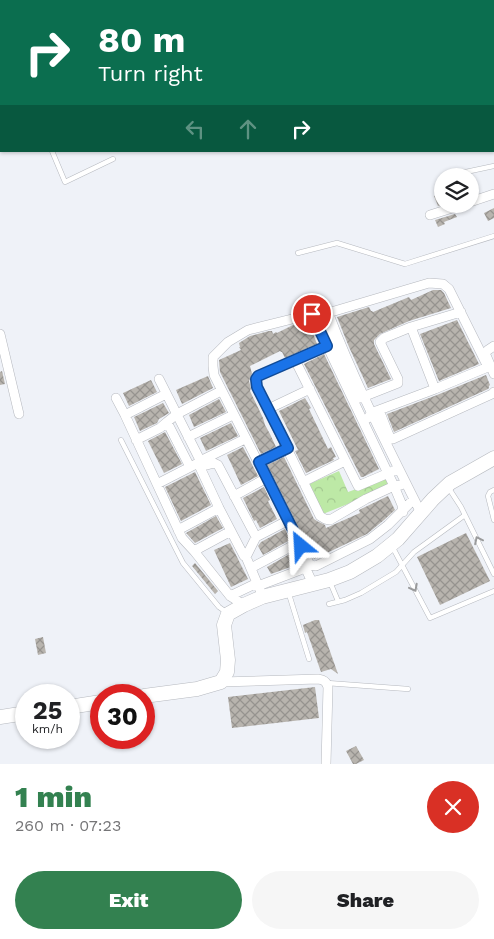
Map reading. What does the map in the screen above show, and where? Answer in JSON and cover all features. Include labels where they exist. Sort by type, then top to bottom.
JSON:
[{"type":"main road","points":[[155,695],[197,689],[221,682],[227,672],[228,660],[224,625],[228,614],[244,605],[259,589],[288,591],[330,580],[350,572],[377,556],[398,539],[418,515],[450,483],[494,458]]},
{"type":"main road","points":[[0,717],[15,715]]},
{"type":"street","points":[[479,199],[494,194]]},
{"type":"street","points":[[430,215],[436,213]]},
{"type":"street","points":[[418,515],[393,471],[333,344],[322,315],[429,283],[442,284],[449,288],[491,370]]},
{"type":"street","points":[[330,312],[340,332],[364,396]]},
{"type":"street","points":[[364,396],[396,385],[399,381],[380,342],[382,339],[460,312]]},
{"type":"street","points":[[411,501],[381,532],[316,566],[312,566],[214,375],[213,357],[228,342],[248,330],[312,314],[333,344],[373,413],[393,438],[494,392]]},
{"type":"street","points":[[412,328],[435,389]]},
{"type":"street","points":[[0,334],[19,414]]},
{"type":"street","points":[[333,344],[258,376],[256,379],[257,387],[320,516],[330,520],[366,499],[400,484]]},
{"type":"street","points":[[494,346],[485,353],[494,380]]},
{"type":"street","points":[[295,360],[358,486],[393,471]]},
{"type":"street","points":[[373,413],[491,370]]},
{"type":"street","points":[[209,372],[313,584]]},
{"type":"street","points":[[159,378],[200,461],[204,465],[214,463],[218,465],[256,537]]},
{"type":"street","points":[[268,409],[310,389]]},
{"type":"street","points":[[136,440],[160,428],[177,414],[219,392]]},
{"type":"street","points":[[125,415],[166,394]]},
{"type":"street","points":[[116,398],[182,538],[230,596],[244,605]]},
{"type":"street","points":[[373,413],[393,471]]},
{"type":"street","points":[[188,437],[231,416]]},
{"type":"street","points":[[167,422],[190,467]]},
{"type":"street","points":[[200,461],[243,440]]},
{"type":"street","points":[[259,462],[288,448]]},
{"type":"street","points":[[303,482],[345,460]]},
{"type":"street","points":[[157,484],[198,463],[219,508],[246,557],[259,589]]},
{"type":"street","points":[[234,496],[263,480]]},
{"type":"street","points":[[400,484],[402,512]]},
{"type":"street","points":[[178,530],[219,508]]},
{"type":"street","points":[[246,557],[256,537],[283,523]]},
{"type":"street","points":[[194,551],[231,531]]},
{"type":"street","points":[[251,568],[294,545]]},
{"type":"street","points":[[230,596],[259,589],[300,570],[303,563]]},
{"type":"street","points":[[221,682],[318,679],[327,682],[326,764]]},
{"type":"lane","points":[[52,152],[65,182],[113,159]]},
{"type":"lane","points":[[479,169],[494,166]]},
{"type":"lane","points":[[298,253],[336,243],[405,264],[494,236]]},
{"type":"lane","points":[[121,440],[183,564],[219,607],[228,614]]},
{"type":"lane","points":[[447,486],[465,514],[494,574]]},
{"type":"lane","points":[[494,490],[488,496],[494,520]]},
{"type":"lane","points":[[329,604],[361,593],[396,572],[414,552],[465,514]]},
{"type":"lane","points":[[392,544],[430,618],[494,591]]},
{"type":"lane","points":[[330,580],[338,602]]},
{"type":"lane","points":[[288,591],[309,659]]},
{"type":"lane","points":[[327,682],[408,688]]},
{"type":"green space","points":[[339,471],[348,492],[387,478],[390,487],[323,514],[307,485]]},
{"type":"building","points":[[494,208],[494,218],[488,221],[484,213]]},
{"type":"building","points":[[455,214],[457,217],[444,222],[445,224],[438,227],[435,220]]},
{"type":"building","points":[[433,290],[441,290],[444,293],[451,308],[409,321],[380,334],[374,340],[374,344],[391,379],[368,388],[337,317],[369,307],[373,312],[409,297],[411,300]]},
{"type":"building","points":[[457,320],[479,364],[439,381],[420,334]]},
{"type":"building","points":[[309,321],[317,344],[285,358],[280,351],[250,366],[252,374],[249,381],[250,391],[276,447],[261,454],[220,372],[219,360],[241,350],[239,343],[250,336],[269,331],[272,331],[273,334],[277,333],[293,325]]},
{"type":"building","points":[[324,354],[379,469],[363,477],[361,477],[304,364]]},
{"type":"building","points":[[2,371],[5,384],[0,385],[0,372]]},
{"type":"building","points":[[486,375],[490,385],[488,389],[394,432],[387,414]]},
{"type":"building","points":[[208,376],[213,388],[182,404],[176,390]]},
{"type":"building","points":[[151,380],[157,392],[129,406],[123,393]]},
{"type":"building","points":[[305,398],[328,449],[331,447],[336,457],[333,458],[334,460],[306,473],[295,451],[298,450],[279,411]]},
{"type":"building","points":[[219,399],[226,412],[194,427],[189,415]]},
{"type":"building","points":[[163,403],[169,413],[159,419],[157,423],[140,431],[134,417]]},
{"type":"building","points":[[231,423],[238,436],[206,451],[200,438]]},
{"type":"building","points":[[165,432],[182,464],[164,473],[148,441]]},
{"type":"building","points":[[243,447],[258,476],[241,485],[227,455]]},
{"type":"building","points":[[284,457],[314,519],[325,525],[326,528],[360,513],[359,510],[388,496],[395,510],[367,534],[314,559],[267,465]]},
{"type":"building","points":[[195,472],[211,505],[181,521],[165,487]]},
{"type":"building","points":[[264,487],[270,500],[268,501],[277,519],[260,528],[256,520],[254,521],[243,498]]},
{"type":"building","points":[[216,516],[223,528],[195,543],[186,533]]},
{"type":"building","points":[[285,529],[290,540],[263,555],[258,546],[261,542]]},
{"type":"building","points":[[466,533],[490,581],[440,605],[417,557]]},
{"type":"building","points":[[230,543],[248,579],[231,587],[214,550]]},
{"type":"building","points":[[293,552],[296,565],[271,574],[267,567]]},
{"type":"building","points":[[195,563],[218,591],[215,594],[192,566]]},
{"type":"building","points":[[319,620],[338,674],[331,669],[321,672],[303,625]]},
{"type":"building","points":[[43,637],[46,653],[38,655],[35,639]]},
{"type":"building","points":[[315,687],[319,718],[232,728],[228,697]]},
{"type":"building","points":[[356,746],[364,760],[353,764],[346,751]]},
{"type":"route","points":[[301,546],[259,462],[288,448],[257,387],[256,379],[258,376],[327,346],[312,314]]}]
